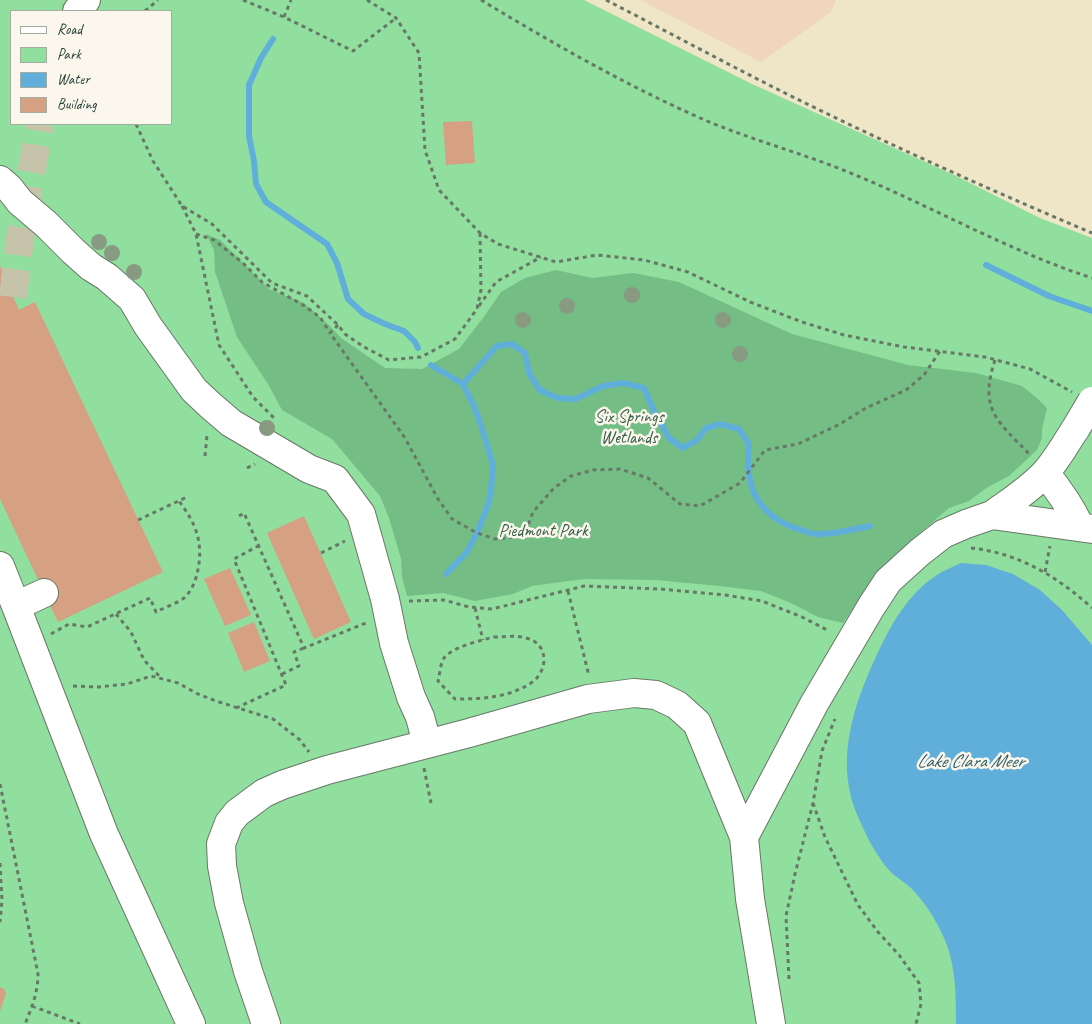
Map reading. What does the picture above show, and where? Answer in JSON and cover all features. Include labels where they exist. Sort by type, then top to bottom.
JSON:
[{"type":"street","points":[[78,10],[86,0]]},
{"type":"street","points":[[0,180],[20,202],[73,251],[91,267],[108,277],[132,299],[148,326],[190,385],[210,405],[231,422],[309,469],[334,479],[361,514],[394,643],[411,697],[420,717],[423,744]]},
{"type":"street","points":[[744,836],[847,645],[888,581],[943,534],[992,515],[1045,473],[1076,428],[1082,397]]},
{"type":"street","points":[[1045,473],[1086,528]]},
{"type":"street","points":[[992,515],[1086,528]]},
{"type":"street","points":[[0,566],[108,843],[191,1024]]},
{"type":"street","points":[[16,606],[44,593]]},
{"type":"street","points":[[266,1024],[248,971],[229,903],[222,866],[221,844],[229,823],[237,813],[248,804],[282,785],[319,773],[594,699],[634,693],[656,696],[677,705],[697,723],[744,836],[750,899],[771,1024]]},
{"type":"path","points":[[146,10],[158,0]]},
{"type":"path","points":[[243,0],[284,17],[353,51],[396,18]]},
{"type":"path","points":[[284,17],[291,0]]},
{"type":"path","points":[[367,0],[396,18],[419,54],[425,150],[439,190],[480,233],[498,244],[556,262],[597,255],[644,260],[688,272],[750,302],[802,322],[844,335],[904,347],[985,357],[1030,369],[1082,397]]},
{"type":"path","points":[[481,0],[547,40],[709,122],[852,173],[1025,252],[1092,278]]},
{"type":"path","points":[[606,0],[803,102],[888,143],[1006,197],[1092,232]]},
{"type":"path","points":[[136,125],[153,161],[182,206],[196,234],[218,345],[253,397],[277,421]]},
{"type":"path","points":[[182,206],[212,224],[272,283],[307,296],[345,334],[364,347],[389,360],[421,357],[455,339],[496,282],[541,257]]},
{"type":"path","points":[[477,308],[481,290],[480,233]]},
{"type":"path","points":[[196,234],[214,240],[243,263],[262,282],[320,317],[406,438],[434,493],[452,519],[477,533],[495,539],[514,537],[529,523],[533,512],[554,488],[570,476],[593,470],[620,469],[648,478],[680,504],[700,506],[740,482],[757,463],[765,450],[798,444],[840,424],[866,408],[906,390],[924,376],[940,351]]},
{"type":"path","points":[[330,333],[338,325]]},
{"type":"path","points":[[995,360],[990,375],[988,391],[992,412],[1003,427],[1045,473]]},
{"type":"path","points":[[138,520],[187,497]]},
{"type":"path","points":[[31,645],[69,624],[87,627],[150,598],[156,612],[185,597],[194,585],[199,562],[200,544],[193,521],[179,501]]},
{"type":"path","points":[[239,516],[244,513],[304,648]]},
{"type":"path","points":[[236,708],[286,685],[234,559],[258,546]]},
{"type":"path","points":[[962,547],[1009,555],[1038,568],[1061,581],[1092,608]]},
{"type":"path","points":[[282,674],[299,666],[294,652],[388,614],[408,602],[444,600],[475,608],[492,610],[584,586],[617,586],[725,595],[762,601],[802,617],[827,630],[847,645]]},
{"type":"path","points":[[568,591],[594,699]]},
{"type":"path","points":[[475,608],[483,640]]},
{"type":"path","points":[[116,614],[131,632],[144,660],[162,679]]},
{"type":"path","points":[[494,637],[518,637],[532,640],[537,644],[542,653],[543,670],[531,683],[512,692],[495,697],[455,699],[438,681],[444,658],[454,651],[483,640],[494,637]]},
{"type":"path","points":[[49,691],[73,686],[98,687],[128,684],[151,676],[178,683],[198,694],[273,719],[300,740],[310,753],[319,773]]},
{"type":"path","points":[[790,988],[786,916],[794,874],[813,803],[822,752],[836,716]]},
{"type":"path","points":[[423,744],[431,803]]},
{"type":"path","points":[[0,784],[38,974],[38,986],[25,1024]]},
{"type":"path","points":[[813,803],[825,838],[858,905],[878,932],[899,955],[919,984],[921,1004],[916,1024]]},
{"type":"path","points":[[0,863],[2,900],[0,922]]},
{"type":"path","points":[[32,1006],[80,1024]]},
{"type":"shaded area","points":[[640,0],[836,0],[831,12],[761,62]]},
{"type":"green space","name":"Piedmont Park","points":[[0,0],[584,0],[752,84],[954,175],[1040,218],[1092,238],[1092,1024],[0,1024]]},
{"type":"green space","name":"Six Springs Wetlands","points":[[206,234],[220,240],[269,289],[304,303],[341,338],[385,368],[422,369],[459,349],[501,292],[525,278],[556,270],[592,278],[633,273],[679,282],[792,334],[908,365],[976,373],[1022,386],[1047,408],[1042,438],[1037,450],[1009,476],[988,487],[969,501],[949,508],[905,546],[863,594],[843,623],[818,617],[791,603],[761,591],[656,580],[585,579],[532,586],[513,594],[475,601],[443,593],[407,596],[402,577],[401,559],[389,518],[380,496],[332,439],[282,410],[268,384],[237,337],[215,272],[214,250]]},
{"type":"water","name":"Lake Clara Meer","points":[[961,563],[986,565],[1013,574],[1040,590],[1062,610],[1092,645],[1092,1024],[956,1024],[953,969],[944,938],[934,918],[921,899],[911,888],[890,872],[878,855],[864,830],[851,798],[847,755],[852,722],[862,689],[880,647],[900,612],[917,592],[940,573]]},
{"type":"building","points":[[472,121],[475,163],[446,165],[443,122]]},
{"type":"building","points":[[0,266],[19,310],[35,302],[163,572],[58,622],[0,499]]},
{"type":"building","points":[[304,516],[351,622],[314,639],[267,533]]},
{"type":"building","points":[[230,568],[251,615],[225,626],[204,579]]},
{"type":"building","points":[[254,622],[270,661],[244,672],[228,633]]},
{"type":"building","points":[[0,987],[6,993],[0,1011]]},
{"type":"waterway","points":[[273,39],[261,58],[249,85],[249,136],[256,184],[266,202],[327,244],[337,263],[348,299],[364,314],[404,331],[418,348]]},
{"type":"waterway","points":[[986,265],[1049,296],[1092,311]]},
{"type":"waterway","points":[[463,384],[497,346],[512,344],[525,353],[529,373],[540,390],[557,398],[576,399],[603,386],[623,383],[644,388],[669,438],[683,448],[697,440],[706,428],[720,424],[739,429],[749,444],[748,459],[751,485],[756,497],[772,516],[798,529],[817,534],[837,533],[870,526]]},
{"type":"waterway","points":[[431,365],[463,384],[481,425],[493,465],[488,505],[477,533],[467,552],[446,574]]},
{"type":"tunnel","points":[[13,297],[21,231],[40,125]]}]
